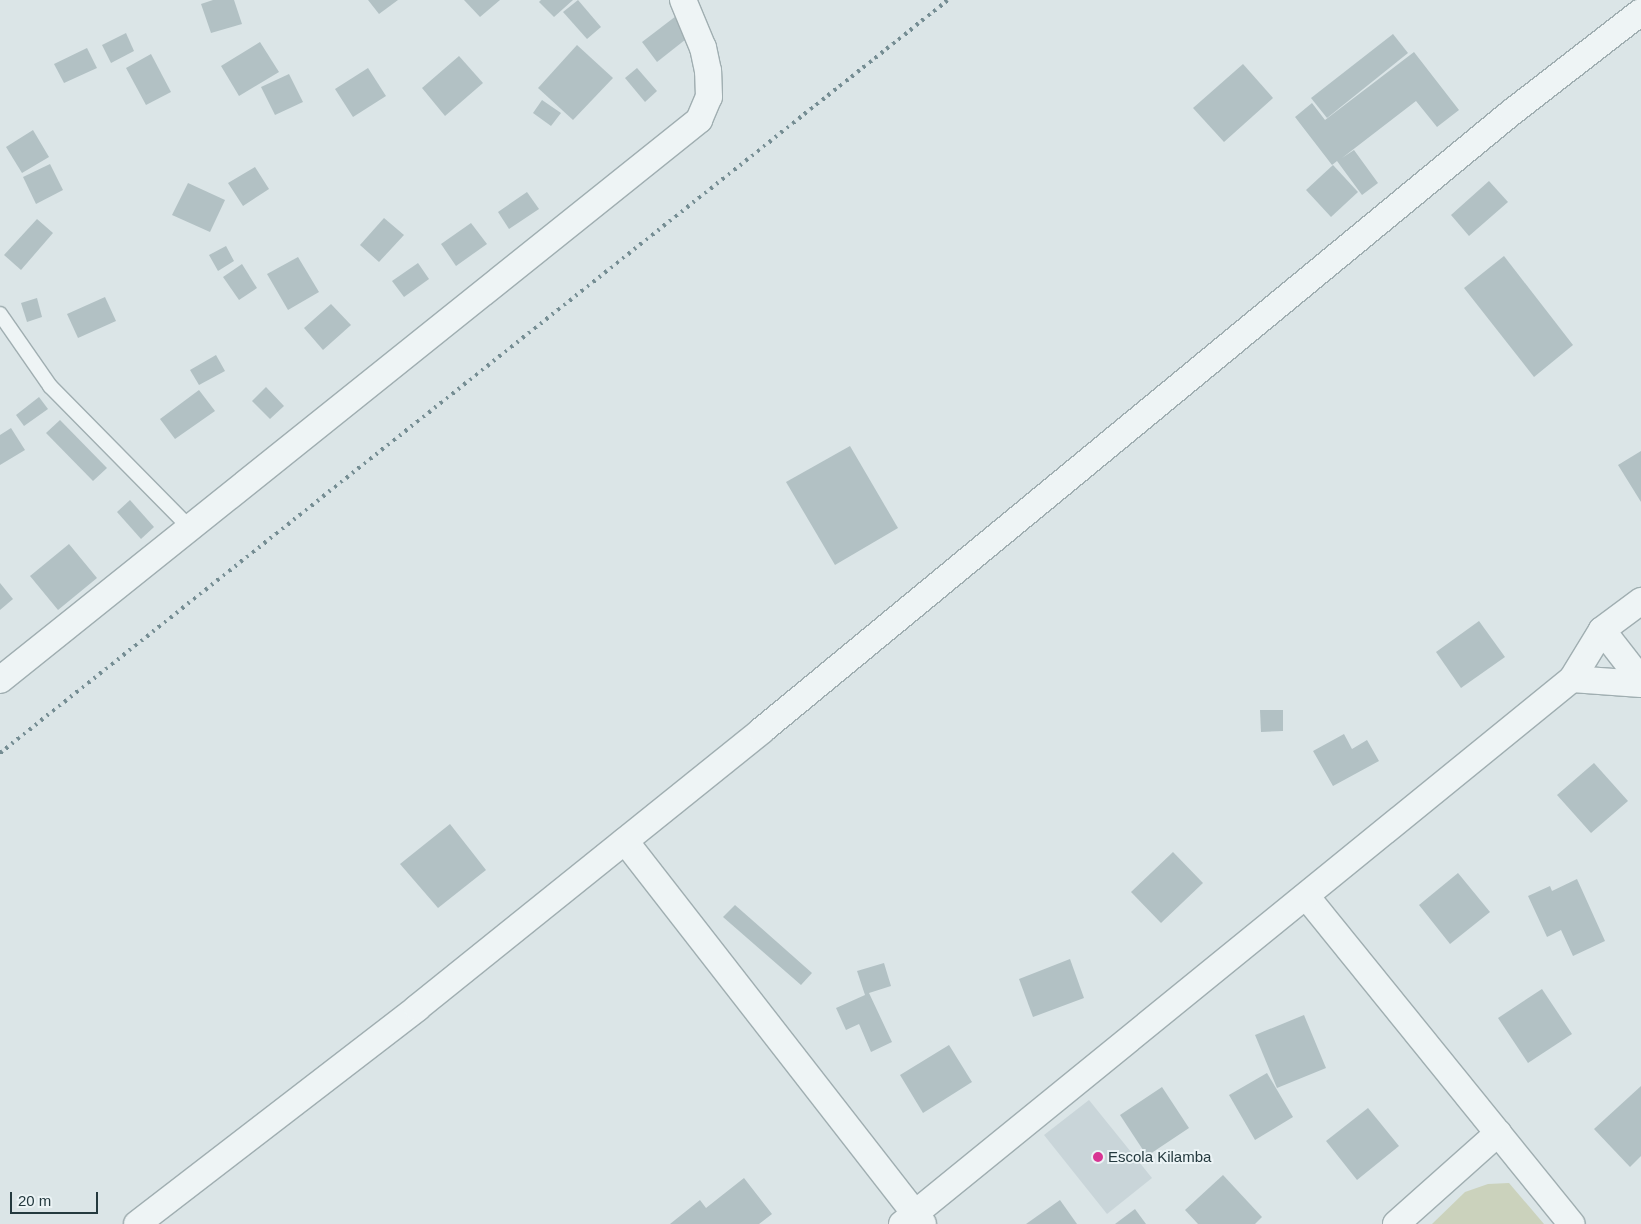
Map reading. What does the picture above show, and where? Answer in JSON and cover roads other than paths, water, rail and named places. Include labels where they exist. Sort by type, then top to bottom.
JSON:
[{"type":"street","points":[[0,680],[188,527],[699,120],[709,97],[708,71],[703,48],[683,0]]},
{"type":"street","points":[[137,1224],[417,1008],[625,840],[1504,118],[1641,12]]},
{"type":"street","points":[[625,840],[913,1220],[1572,679],[1602,630],[1641,601]]},
{"type":"street","points":[[1602,630],[1641,682]]},
{"type":"street","points":[[1572,679],[1641,682]]},
{"type":"street","points":[[1306,896],[1572,1224]]},
{"type":"street","points":[[1396,1224],[1498,1133]]},
{"type":"lane","points":[[0,314],[50,386],[188,527]]},
{"type":"railway","points":[[0,753],[948,0]]},
{"type":"place","name":"Escola Kilamba","points":[[1098,1157]]}]
